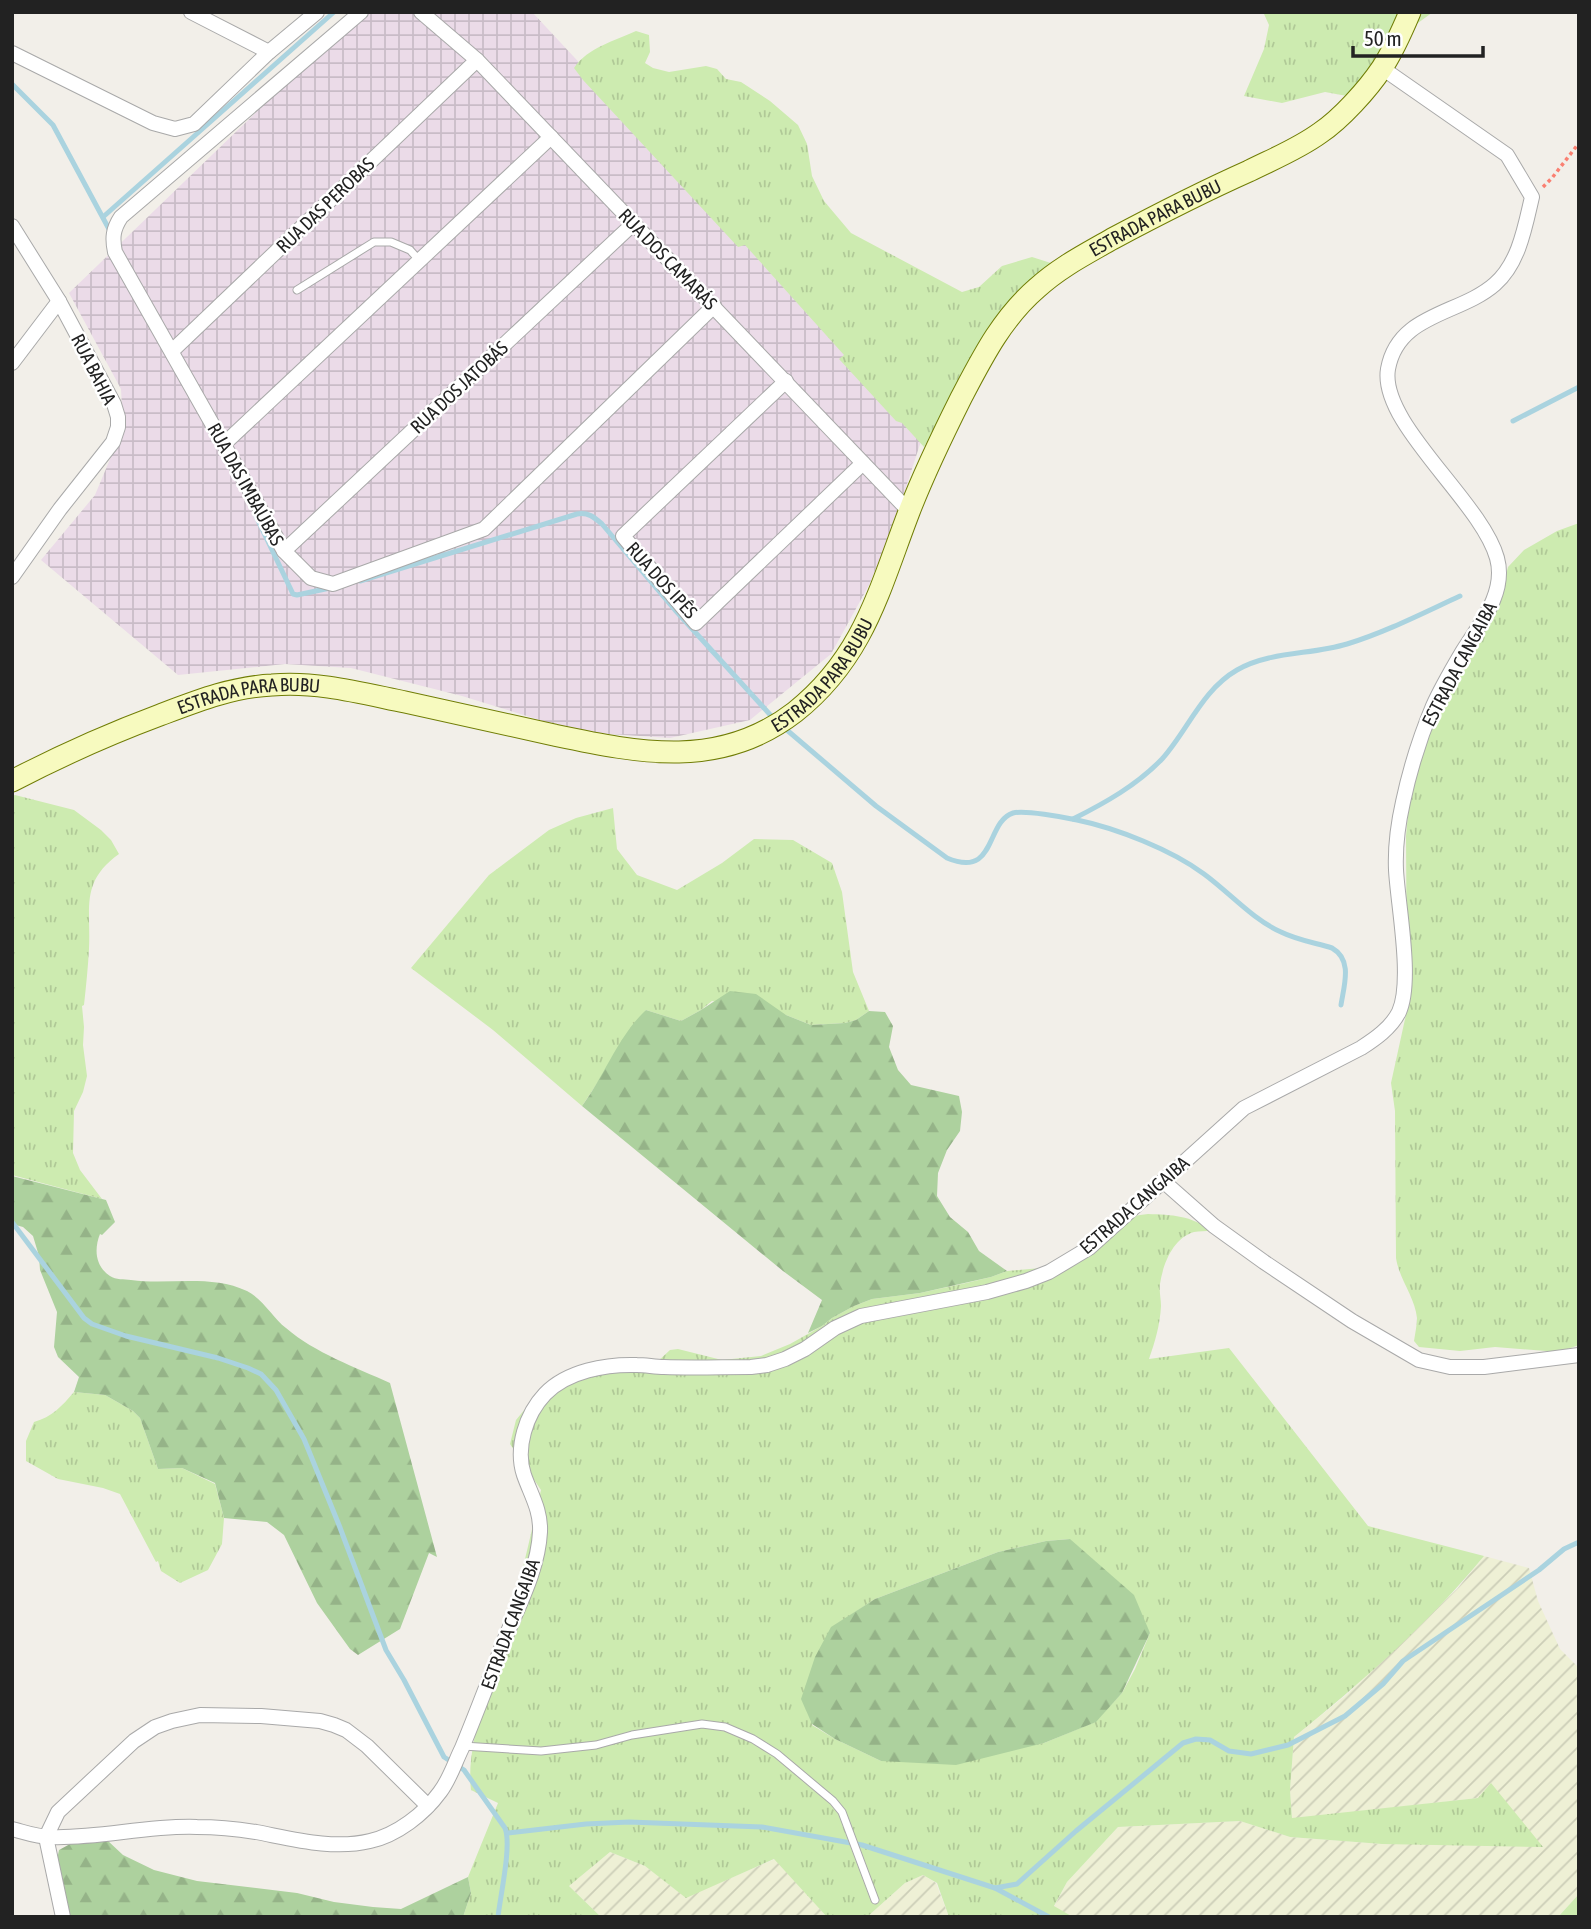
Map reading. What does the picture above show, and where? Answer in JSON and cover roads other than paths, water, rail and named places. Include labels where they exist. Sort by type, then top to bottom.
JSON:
[{"type":"street","points":[[191,12],[269,52]]},
{"type":"street","points":[[12,53],[153,123],[175,129],[194,124],[269,52],[317,12]]},
{"type":"street","name":"RUA DAS IMBAÚBAS","points":[[361,12],[121,217],[113,235],[115,252],[284,551],[311,578],[333,584],[484,529],[714,306]]},
{"type":"street","name":"RUA DOS CAMARÁS","points":[[421,12],[477,60],[909,512]]},
{"type":"street","name":"ESTRADA PARA BUBU","points":[[12,781],[129,727],[215,695],[272,685],[332,687],[596,743],[665,754],[721,748],[766,732],[797,710],[822,687],[848,657],[866,627],[936,448],[988,346],[1010,316],[1034,290],[1064,266],[1168,209],[1321,133],[1347,110],[1382,68],[1410,12]]},
{"type":"street","name":"RUA DAS PEROBAS","points":[[172,351],[477,60]]},
{"type":"street","name":"ESTRADA CANGAIBA","points":[[12,1829],[46,1837],[83,1837],[195,1827],[253,1831],[304,1841],[352,1844],[371,1841],[391,1833],[412,1820],[441,1791],[463,1746],[529,1577],[540,1533],[539,1515],[524,1475],[522,1442],[532,1413],[539,1401],[554,1386],[590,1370],[620,1365],[766,1365],[805,1349],[835,1328],[861,1316],[987,1292],[1049,1272],[1089,1248],[1244,1108],[1361,1048],[1377,1038],[1390,1024],[1399,1012],[1404,991],[1405,968],[1396,867],[1403,801],[1418,744],[1434,703],[1489,609],[1499,576],[1491,542],[1398,414],[1389,393],[1389,366],[1394,350],[1412,327],[1477,297],[1496,282],[1511,264],[1524,233],[1532,197],[1507,155],[1382,68]]},
{"type":"street","points":[[224,444],[551,136]]},
{"type":"street","name":"RUA DOS JATOBÁS","points":[[284,551],[634,223]]},
{"type":"street","name":"RUA BAHIA","points":[[12,226],[59,301],[118,416],[118,428],[113,442],[60,509],[12,578]]},
{"type":"street","points":[[12,363],[59,301]]},
{"type":"street","name":"RUA DOS IPÊS","points":[[786,381],[623,536],[696,624],[863,463]]},
{"type":"street","points":[[1163,1181],[1214,1226],[1264,1262],[1352,1321],[1419,1360],[1450,1367],[1484,1367],[1579,1355]]},
{"type":"street","points":[[63,1917],[46,1837],[58,1812],[134,1741],[155,1727],[200,1715],[261,1716],[320,1721],[334,1725],[346,1730],[367,1746],[428,1806]]},
{"type":"lane","points":[[297,290],[374,242],[391,242],[410,250],[419,260]]},
{"type":"lane","points":[[463,1746],[541,1751],[596,1745],[632,1735],[702,1724],[725,1727],[753,1739],[777,1754],[833,1801],[842,1812],[875,1900]]},
{"type":"waterway","points":[[103,217],[334,12]]},
{"type":"waterway","points":[[12,84],[53,125],[110,231]]},
{"type":"waterway","points":[[1513,421],[1579,387]]},
{"type":"waterway","points":[[255,514],[293,594],[330,588]]},
{"type":"waterway","points":[[360,581],[577,514],[588,514],[602,524],[675,610],[774,719]]},
{"type":"waterway","points":[[1073,819],[1120,793],[1162,759],[1214,688],[1237,670],[1263,659],[1362,639],[1460,596]]},
{"type":"waterway","points":[[781,725],[876,806],[947,858],[963,862],[974,861],[988,847],[1004,818],[1019,812],[1092,824],[1160,848],[1204,874],[1270,927],[1332,948],[1339,953],[1346,974],[1341,1005]]},
{"type":"waterway","points":[[12,1222],[84,1318],[92,1324],[126,1336],[248,1368],[261,1374],[276,1390],[304,1439],[386,1650],[444,1757],[464,1770],[505,1828],[507,1846],[498,1917]]},
{"type":"waterway","points":[[995,1888],[1017,1884],[1076,1831],[1183,1743],[1196,1739],[1210,1740],[1229,1751],[1251,1754],[1288,1745],[1345,1716],[1383,1684],[1403,1661],[1539,1570],[1564,1549],[1579,1542]]},
{"type":"waterway","points":[[508,1833],[629,1822],[762,1827],[862,1845],[995,1888],[1049,1917]]}]
